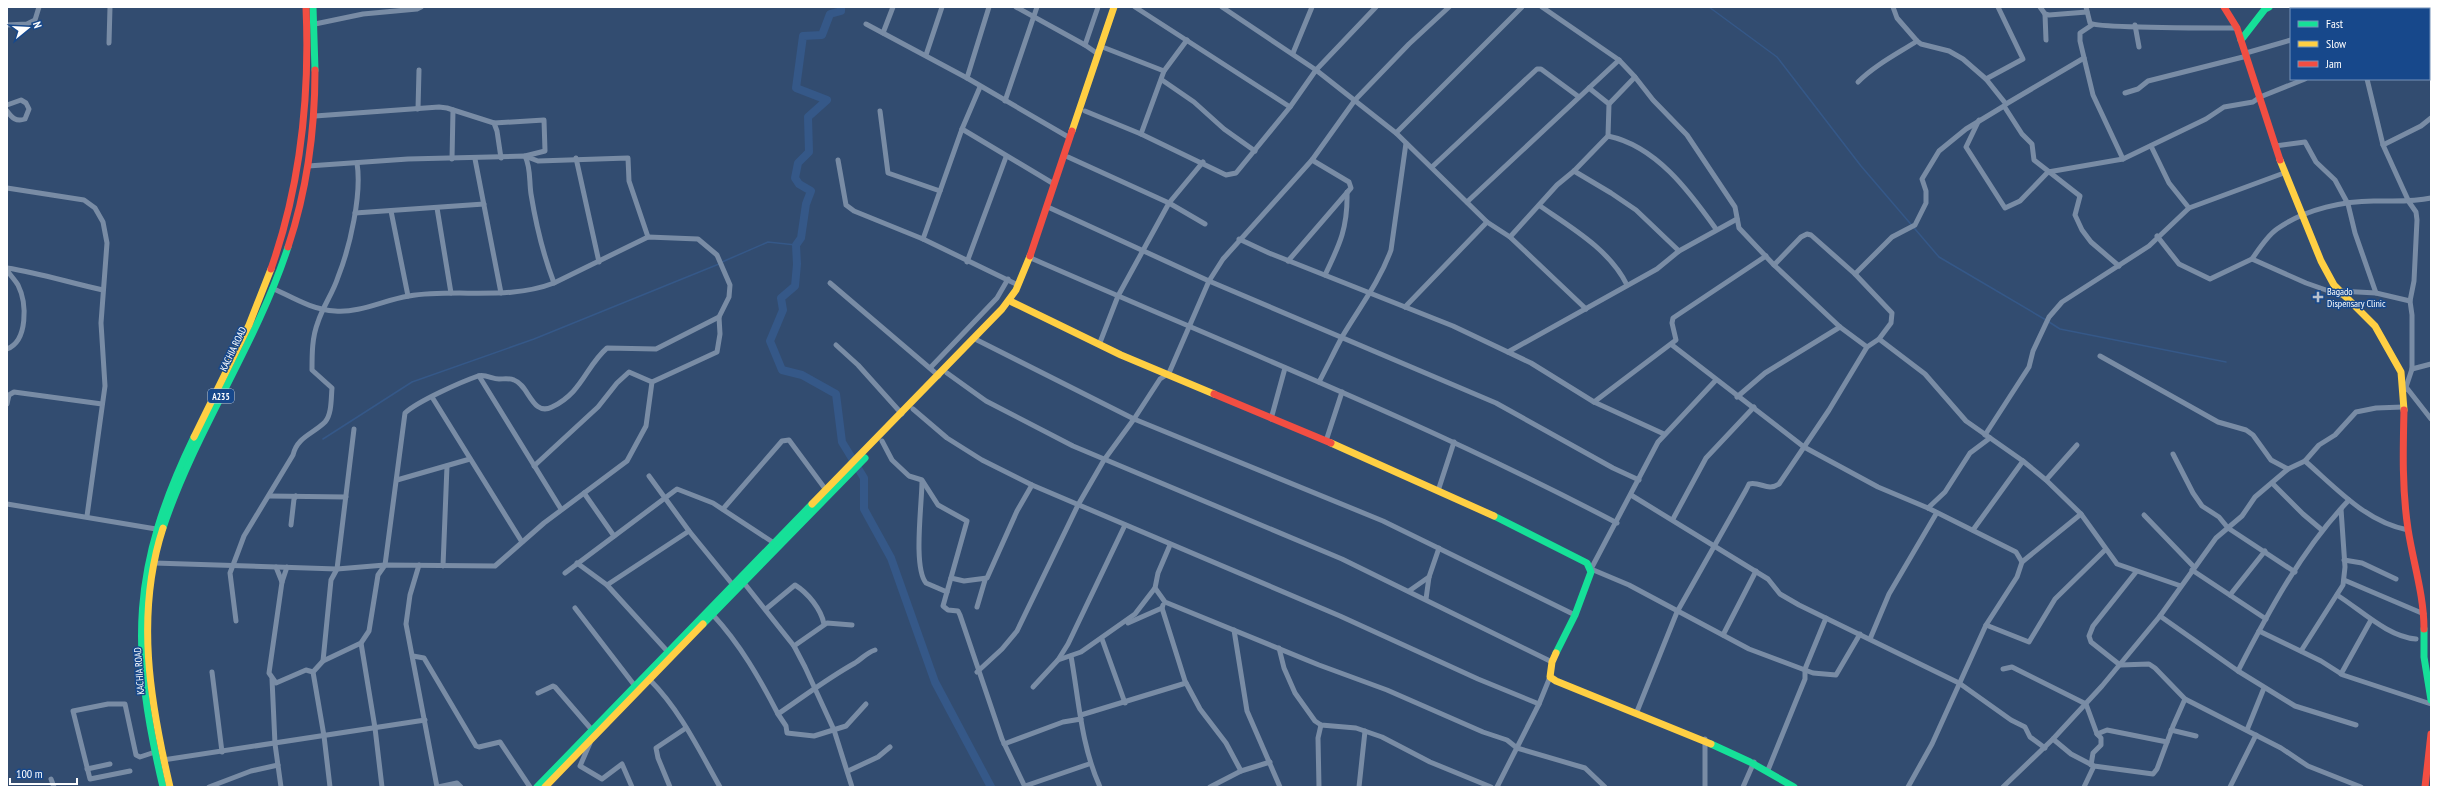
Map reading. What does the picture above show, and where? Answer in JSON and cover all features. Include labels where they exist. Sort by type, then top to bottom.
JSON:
[{"type":"main road","name":"KACHIA ROAD","points":[[163,787],[144,700],[140,642],[144,582],[156,529],[175,477],[248,325],[280,249],[296,190],[304,141],[309,71],[306,7]]},
{"type":"main road","name":"KACHIA ROAD","points":[[170,787],[155,721],[147,665],[147,626],[154,563],[166,523],[182,480],[272,288],[294,228],[308,166],[315,116],[313,7]]},
{"type":"main road","points":[[537,787],[592,739],[650,680],[913,409],[1012,302],[1033,259],[1085,111],[1098,54],[1114,7]]},
{"type":"main road","points":[[545,787],[558,769],[592,730],[902,414],[1002,309],[1018,285],[1070,138],[1105,48],[1119,7]]},
{"type":"main road","points":[[2224,7],[2237,28],[2284,173],[2321,261],[2342,293],[2375,326],[2401,372],[2405,390],[2403,407],[2402,463],[2408,530],[2424,614],[2431,700]]},
{"type":"main road","points":[[2241,40],[2264,9],[2269,7]]},
{"type":"main road","points":[[1012,302],[1099,345],[1169,373],[1271,420],[1326,441],[1411,477],[1438,491],[1532,533],[1587,563],[1591,568],[1575,615],[1552,662],[1550,677],[1636,714],[1705,739],[1754,762],[1794,787]]},
{"type":"main road","points":[[2425,787],[2431,746],[2431,734]]},
{"type":"street","points":[[7,25],[27,24],[35,20],[39,7]]},
{"type":"street","points":[[109,43],[110,7]]},
{"type":"street","points":[[314,24],[363,14],[417,9],[421,7]]},
{"type":"street","points":[[883,33],[893,7]]},
{"type":"street","points":[[926,55],[942,7]]},
{"type":"street","points":[[967,78],[990,7]]},
{"type":"street","points":[[1016,7],[1085,45],[1098,54]]},
{"type":"street","points":[[1005,101],[1019,66],[1038,7]]},
{"type":"street","points":[[1085,45],[1098,7]]},
{"type":"street","points":[[1135,7],[1290,107]]},
{"type":"street","points":[[1222,7],[1293,53],[1396,133],[1487,222],[1510,237],[1586,309]]},
{"type":"street","points":[[1293,53],[1312,7]]},
{"type":"street","points":[[1085,111],[1142,134],[1203,162],[1226,175],[1231,175],[1236,173],[1255,151],[1290,107],[1316,70],[1376,7]]},
{"type":"street","points":[[977,672],[1002,649],[1017,631],[1078,505],[1104,460],[1134,419],[1160,379],[1169,373],[1209,281],[1240,239],[1312,160],[1355,100],[1409,44],[1449,7]]},
{"type":"street","points":[[1396,133],[1522,7]]},
{"type":"street","points":[[1542,7],[1618,60],[1635,77],[1653,100],[1688,135],[1735,207],[1739,228],[1774,265],[1840,327],[1867,346]]},
{"type":"street","points":[[1893,7],[1897,18],[1917,40],[1956,54],[1986,79],[2005,105],[2022,134],[2032,144],[2034,160],[2080,196],[2075,215],[2082,230],[2091,242],[2119,266]]},
{"type":"street","points":[[1986,79],[2023,59],[1998,7]]},
{"type":"street","points":[[2040,7],[2045,14],[2046,40]]},
{"type":"street","points":[[2045,14],[2087,10],[2092,25]]},
{"type":"street","points":[[866,24],[926,55],[1070,138]]},
{"type":"street","points":[[2123,159],[2093,95],[2078,36],[2092,25],[2135,25],[2174,30],[2237,28]]},
{"type":"street","points":[[2135,25],[2139,47]]},
{"type":"street","points":[[1142,134],[1164,71],[1187,40]]},
{"type":"street","points":[[1858,82],[1870,69],[1889,60],[1917,40]]},
{"type":"street","points":[[2125,93],[2138,89],[2148,81],[2290,40]]},
{"type":"street","points":[[1105,48],[1164,71]]},
{"type":"street","points":[[1855,274],[1892,237],[1915,225],[1926,203],[1926,191],[1922,179],[1939,151],[1979,120],[2084,58]]},
{"type":"street","points":[[1467,202],[1618,60]]},
{"type":"street","points":[[1432,167],[1537,69],[1541,69],[1578,98]]},
{"type":"street","points":[[418,109],[419,70]]},
{"type":"street","points":[[1510,237],[1540,206],[1557,185],[1574,172],[1608,136],[1609,104],[1635,77]]},
{"type":"street","points":[[1162,80],[1194,102],[1224,129],[1255,151]]},
{"type":"street","points":[[1979,120],[1966,147],[2005,208],[2020,201],[2048,172],[2123,159],[2206,119],[2224,107],[2253,102],[2260,97],[2302,80]]},
{"type":"street","points":[[2367,80],[2383,145],[2409,202],[2416,212],[2417,220],[2414,281],[2410,301],[2412,315],[2412,369],[2405,390],[2431,419]]},
{"type":"street","points":[[923,240],[962,129],[980,87]]},
{"type":"street","points":[[1589,88],[1609,104]]},
{"type":"street","points":[[7,105],[21,100],[26,103],[29,109],[25,119],[19,120],[14,119],[7,111]]},
{"type":"street","points":[[308,166],[408,159],[501,158],[525,156],[545,151],[544,120],[494,123],[439,107],[315,116]]},
{"type":"street","points":[[452,159],[453,110]]},
{"type":"street","points":[[880,111],[888,173],[940,191]]},
{"type":"street","points":[[2383,145],[2421,126],[2431,118]]},
{"type":"street","points":[[494,123],[501,158]]},
{"type":"street","points":[[962,129],[1006,157],[1054,184]]},
{"type":"street","points":[[1608,136],[1625,139],[1643,149],[1694,198],[1716,229]]},
{"type":"street","points":[[2275,146],[2301,141],[2307,144],[2316,162],[2335,180],[2348,204],[2355,234],[2376,293]]},
{"type":"street","points":[[1319,382],[1342,337],[1371,293],[1391,250],[1406,143]]},
{"type":"street","points":[[2151,146],[2169,183],[2189,208]]},
{"type":"street","points":[[525,156],[538,160],[628,158],[629,181],[648,237]]},
{"type":"street","points":[[525,156],[530,166],[531,193],[541,248],[554,284]]},
{"type":"street","points":[[967,262],[1006,157]]},
{"type":"street","points":[[1068,157],[1169,203],[1205,224]]},
{"type":"street","points":[[576,158],[599,262]]},
{"type":"street","points":[[475,159],[501,293]]},
{"type":"street","points":[[838,160],[846,205],[854,211],[923,240],[1018,285]]},
{"type":"street","points":[[1288,261],[1351,188],[1349,182],[1312,160]]},
{"type":"street","points":[[1099,345],[1118,296],[1169,203],[1203,162]]},
{"type":"street","points":[[236,621],[230,573],[234,566],[244,536],[293,455],[297,443],[325,421],[328,416],[332,388],[312,370],[314,334],[338,277],[355,213],[359,178],[357,163]]},
{"type":"street","points":[[1574,172],[1611,193],[1636,210],[1679,251]]},
{"type":"street","points":[[1928,508],[1945,492],[1970,453],[1988,436],[2029,367],[2035,348],[2052,312],[2079,290],[2149,246],[2157,236],[2189,208],[2284,173]]},
{"type":"street","points":[[7,188],[84,200],[95,208],[103,222],[107,243],[103,290],[101,349],[105,386],[87,516]]},
{"type":"street","points":[[1325,275],[1342,240],[1348,210],[1348,192]]},
{"type":"street","points":[[2157,236],[2179,264],[2210,279],[2252,259],[2276,229],[2302,214],[2348,204],[2378,201],[2409,202],[2431,198]]},
{"type":"street","points":[[355,213],[484,204]]},
{"type":"street","points":[[1540,206],[1610,259],[1620,271],[1627,285]]},
{"type":"street","points":[[437,208],[451,293]]},
{"type":"street","points":[[1050,208],[1142,252],[1496,403],[1613,468],[1639,480]]},
{"type":"street","points":[[390,211],[408,296]]},
{"type":"street","points":[[1508,352],[1657,269],[1679,251],[1737,218]]},
{"type":"street","points":[[1405,307],[1487,222]]},
{"type":"street","points":[[1636,714],[1677,612],[1749,484],[1754,483],[1768,488],[1779,484],[1867,346],[1879,339],[1891,322],[1892,313],[1855,274],[1807,234],[1801,237],[1774,265]]},
{"type":"street","points":[[272,288],[323,310],[351,312],[408,296],[451,293],[501,293],[540,289],[554,284],[648,237],[698,239],[718,255],[730,285],[729,297],[719,317],[720,334],[717,352],[652,382],[629,372],[617,383],[598,407],[534,466]]},
{"type":"street","points":[[1240,239],[1288,261],[1453,326],[1531,363],[1594,402],[1664,434]]},
{"type":"street","points":[[1594,402],[1672,344],[1677,337],[1672,323],[1673,318],[1766,256]]},
{"type":"street","points":[[1033,259],[1188,327],[1319,382],[1454,442],[1534,480],[1617,523]]},
{"type":"street","points":[[2252,259],[2306,283],[2342,293],[2376,293],[2410,301]]},
{"type":"street","points":[[7,269],[40,273],[71,284],[103,290]]},
{"type":"street","points":[[7,269],[18,285],[23,302],[23,318],[20,337],[14,346],[7,349]]},
{"type":"street","points":[[931,367],[997,298],[1008,279]]},
{"type":"street","points":[[830,283],[931,367],[939,376]]},
{"type":"street","points":[[313,672],[323,661],[361,643],[369,631],[378,575],[385,565],[406,413],[432,397],[479,376],[514,380],[520,384],[537,406],[544,410],[552,408],[579,387],[607,348],[656,349],[719,317]]},
{"type":"street","points":[[1737,397],[1765,373],[1840,327]]},
{"type":"street","points":[[1879,339],[1925,374],[1954,409],[1988,436],[2024,461],[2046,480],[2081,514],[2117,564],[2136,572],[2181,586]]},
{"type":"street","points":[[977,340],[1134,419],[1315,492],[1439,548],[1575,615]]},
{"type":"street","points":[[1672,344],[1737,397],[1754,407],[1804,447],[1878,487],[1928,508],[1936,514],[1973,530],[2016,552],[2022,562]]},
{"type":"street","points":[[836,345],[863,370],[902,414]]},
{"type":"street","points":[[2100,356],[2218,422],[2246,430],[2253,435],[2271,460],[2288,469]]},
{"type":"street","points":[[2412,369],[2431,364]]},
{"type":"street","points":[[1271,420],[1285,368]]},
{"type":"street","points":[[947,373],[986,402],[1104,460],[1342,559],[1552,662]]},
{"type":"street","points":[[479,376],[561,509]]},
{"type":"street","points":[[1716,380],[1664,434],[1617,523],[1591,568],[1749,649],[1813,673],[1836,675],[1860,634]]},
{"type":"street","points":[[154,563],[337,569],[385,565],[495,566],[561,509],[627,461],[634,452],[646,426],[652,382]]},
{"type":"street","points":[[7,404],[9,395],[14,392],[102,404]]},
{"type":"street","points":[[1326,441],[1342,392]]},
{"type":"street","points":[[432,397],[522,542]]},
{"type":"street","points":[[1672,520],[1706,458],[1754,407]]},
{"type":"street","points":[[2003,787],[2053,740],[2120,665],[2160,616],[2216,538],[2242,516],[2255,497],[2288,469],[2305,461],[2319,445],[2335,435],[2356,412],[2376,408],[2403,407]]},
{"type":"street","points":[[913,409],[959,445],[982,460],[1032,485],[1125,526],[1319,607],[1478,679],[1539,704]]},
{"type":"street","points":[[323,661],[331,580],[337,569],[354,429]]},
{"type":"street","points":[[723,509],[782,441],[789,440],[826,490]]},
{"type":"street","points":[[882,440],[892,460],[909,476],[922,480],[938,505],[967,521],[943,606],[948,610],[958,611],[960,615],[977,672],[1004,744],[1025,787],[1089,764]]},
{"type":"street","points":[[1438,491],[1454,442]]},
{"type":"street","points":[[2046,480],[2077,445]]},
{"type":"street","points":[[2173,454],[2192,493],[2202,506],[2219,517],[2228,528],[2295,572]]},
{"type":"street","points":[[397,480],[470,459]]},
{"type":"street","points":[[1973,530],[2024,461]]},
{"type":"street","points":[[2305,461],[2350,500],[2383,523],[2408,530]]},
{"type":"street","points":[[443,566],[446,466]]},
{"type":"street","points":[[649,476],[689,531],[734,585]]},
{"type":"street","points":[[922,480],[919,544],[923,578],[932,587],[947,592]]},
{"type":"street","points":[[2272,483],[2303,514],[2322,530]]},
{"type":"street","points":[[977,607],[985,580],[989,576],[996,554],[1017,511],[1032,485]]},
{"type":"street","points":[[566,573],[577,563],[665,497],[678,489],[723,509],[774,543]]},
{"type":"street","points":[[584,493],[614,536]]},
{"type":"street","points":[[1631,495],[1714,547],[1768,578],[1780,594],[1959,683],[2024,727],[2030,737],[2045,748]]},
{"type":"street","points":[[269,496],[346,497]]},
{"type":"street","points":[[291,526],[294,499],[296,496]]},
{"type":"street","points":[[2238,671],[2264,620],[2322,530],[2350,500]]},
{"type":"street","points":[[7,504],[87,516],[156,529]]},
{"type":"street","points":[[2300,651],[2337,595],[2344,580],[2340,509]]},
{"type":"street","points":[[1870,639],[1889,594],[1936,514]]},
{"type":"street","points":[[1908,787],[1927,755],[1986,626],[2017,577],[2022,562],[2081,514]]},
{"type":"street","points":[[2144,515],[2193,569],[2264,620]]},
{"type":"street","points":[[1033,687],[1058,660],[1125,526]]},
{"type":"street","points":[[606,585],[689,531]]},
{"type":"street","points":[[1122,626],[1135,614],[1155,588],[1158,573],[1170,545]]},
{"type":"street","points":[[1426,599],[1429,577],[1439,548]]},
{"type":"street","points":[[1986,626],[2029,642],[2055,599],[2106,550]]},
{"type":"street","points":[[2230,595],[2265,551]]},
{"type":"street","points":[[2344,560],[2362,563],[2396,579]]},
{"type":"street","points":[[577,563],[606,585],[668,652]]},
{"type":"street","points":[[419,565],[406,617],[412,656],[438,787],[457,783],[461,787]]},
{"type":"street","points":[[276,567],[282,582]]},
{"type":"street","points":[[287,567],[282,582],[269,673],[272,679],[276,683],[279,683],[306,670],[313,672]]},
{"type":"street","points":[[1723,635],[1756,571]]},
{"type":"street","points":[[2136,572],[2093,626],[2089,636],[2091,642],[2099,650],[2120,665],[2149,664],[2156,668],[2185,699],[2256,734],[2308,766],[2361,787]]},
{"type":"street","points":[[1409,591],[1429,577]]},
{"type":"street","points":[[951,578],[964,581],[985,580]]},
{"type":"street","points":[[2344,580],[2424,614]]},
{"type":"street","points":[[744,583],[794,646],[834,730],[852,787]]},
{"type":"street","points":[[766,609],[795,585],[802,589],[822,614],[824,624]]},
{"type":"street","points":[[1155,588],[1163,605],[1186,683],[1200,709],[1226,743],[1241,771]]},
{"type":"street","points":[[2337,595],[2357,607],[2371,620],[2402,638],[2416,639]]},
{"type":"street","points":[[1058,660],[1071,656],[1122,626],[1163,605],[1234,630],[1319,665],[1387,690],[1483,732],[1508,740],[1517,748],[1584,768],[1605,787]]},
{"type":"street","points":[[575,608],[635,686]]},
{"type":"street","points":[[712,616],[740,650],[766,691],[789,734],[814,736],[834,730],[851,723],[866,704]]},
{"type":"street","points":[[2160,616],[2181,629],[2238,671],[2295,706],[2356,725]]},
{"type":"street","points":[[1768,770],[1805,679],[1805,669],[1826,618]]},
{"type":"street","points":[[2341,674],[2371,620]]},
{"type":"street","points":[[794,646],[824,624],[830,622],[852,625]]},
{"type":"street","points":[[1234,630],[1247,711],[1280,787]]},
{"type":"street","points":[[2259,631],[2300,651],[2341,674],[2431,704]]},
{"type":"street","points":[[1102,638],[1126,703]]},
{"type":"street","points":[[361,643],[375,728],[382,787]]},
{"type":"street","points":[[1279,648],[1284,668],[1295,693],[1315,721],[1321,726],[1346,726],[1382,736],[1430,762],[1490,787]]},
{"type":"street","points":[[778,714],[815,690],[841,669],[860,660],[866,653],[875,650]]},
{"type":"street","points":[[412,656],[424,658],[476,746],[479,747],[500,742],[530,787]]},
{"type":"street","points":[[1071,656],[1089,764],[1100,787]]},
{"type":"street","points":[[2003,669],[2012,667],[2086,704],[2097,734],[2100,738],[2101,745],[2093,753],[2092,766],[2084,787]]},
{"type":"street","points":[[212,672],[222,752]]},
{"type":"street","points":[[313,672],[324,736],[330,787]]},
{"type":"street","points":[[1497,787],[1539,704],[1550,677]]},
{"type":"street","points":[[272,679],[275,744],[281,787]]},
{"type":"street","points":[[650,680],[661,691],[686,728],[720,787]]},
{"type":"street","points":[[1004,744],[1056,724],[1186,683]]},
{"type":"street","points":[[538,693],[553,686],[555,687],[592,730]]},
{"type":"street","points":[[2247,730],[2264,688]]},
{"type":"street","points":[[2053,740],[2071,754],[2092,766],[2152,774],[2157,769],[2171,730],[2185,699]]},
{"type":"street","points":[[130,771],[90,779],[73,711],[108,704],[125,704],[136,755],[140,757],[155,752]]},
{"type":"street","points":[[163,760],[425,720]]},
{"type":"street","points":[[1318,787],[1318,738],[1321,726]]},
{"type":"street","points":[[670,787],[658,758],[656,748],[686,728]]},
{"type":"street","points":[[2097,734],[2107,730],[2167,742]]},
{"type":"street","points":[[2171,730],[2196,736]]},
{"type":"street","points":[[1359,787],[1365,731]]},
{"type":"street","points":[[2230,787],[2256,734]]},
{"type":"street","points":[[592,739],[580,766],[602,779],[622,764],[632,787]]},
{"type":"street","points":[[1705,739],[1705,787]]},
{"type":"street","points":[[848,771],[878,757],[890,747]]},
{"type":"street","points":[[1210,787],[1241,771],[1270,762]]},
{"type":"street","points":[[1743,787],[1754,762]]},
{"type":"street","points":[[87,770],[110,764]]},
{"type":"street","points":[[209,787],[251,771],[278,765]]},
{"type":"street","points":[[51,779],[54,787]]},
{"type":"waterway","points":[[841,7],[841,11],[830,14],[822,35],[803,36],[796,88],[827,100],[808,117],[809,152],[798,163],[795,178],[799,184],[811,191],[806,204],[801,238],[796,245],[797,264],[795,286],[781,298],[783,310],[770,341],[782,370],[802,375],[836,394],[842,442],[864,478],[864,509],[891,558],[935,682],[991,787]]},
{"type":"waterway","points":[[1709,7],[1777,57],[1861,166],[1939,257],[2046,320]]},
{"type":"waterway","points":[[722,262],[768,242],[796,245]]},
{"type":"waterway","points":[[323,439],[412,382],[534,339],[719,264]]},
{"type":"waterway","points":[[2049,322],[2060,329],[2226,362]]},
{"type":"traffic: fast","points":[[313,7],[315,70]]},
{"type":"traffic: fast","points":[[2241,40],[2265,9],[2269,7]]},
{"type":"traffic: fast","points":[[163,528],[176,492],[208,422],[259,319],[275,283],[288,247]]},
{"type":"traffic: fast","points":[[163,787],[152,737],[145,692],[142,649],[142,609],[148,568],[158,527],[173,484],[194,437]]},
{"type":"traffic: fast","points":[[703,624],[865,458]]},
{"type":"traffic: fast","points":[[537,787],[812,504]]},
{"type":"traffic: fast","points":[[1494,516],[1587,563],[1591,572],[1575,615],[1556,653]]},
{"type":"traffic: fast","points":[[2424,629],[2424,657],[2431,700]]},
{"type":"traffic: fast","points":[[1711,744],[1750,762],[1794,787]]},
{"type":"traffic: slow","points":[[1072,131],[1114,7]]},
{"type":"traffic: slow","points":[[2280,160],[2321,261],[2334,285],[2375,326],[2401,372],[2404,410]]},
{"type":"traffic: slow","points":[[812,504],[1002,309],[1016,290],[1030,256]]},
{"type":"traffic: slow","points":[[194,437],[249,325],[271,269]]},
{"type":"traffic: slow","points":[[1012,302],[1121,355],[1214,394]]},
{"type":"traffic: slow","points":[[1331,443],[1494,516]]},
{"type":"traffic: slow","points":[[163,528],[154,560],[149,593],[148,658],[157,723],[170,787]]},
{"type":"traffic: slow","points":[[545,787],[703,624]]},
{"type":"traffic: slow","points":[[1556,653],[1552,662],[1550,677],[1556,681],[1711,744]]},
{"type":"traffic: jam","points":[[271,269],[290,205],[301,140],[305,107],[307,41],[306,7]]},
{"type":"traffic: jam","points":[[2224,7],[2237,28],[2280,160]]},
{"type":"traffic: jam","points":[[288,247],[295,225],[309,160],[315,92],[315,70]]},
{"type":"traffic: jam","points":[[1030,256],[1072,131]]},
{"type":"traffic: jam","points":[[1214,394],[1331,443]]},
{"type":"traffic: jam","points":[[2404,410],[2403,455],[2405,499],[2408,529],[2424,616],[2424,629]]},
{"type":"traffic: jam","points":[[2425,787],[2431,734]]},
{"type":"place","name":"Bagado Dispensary Clinic","points":[[2318,297]]}]
